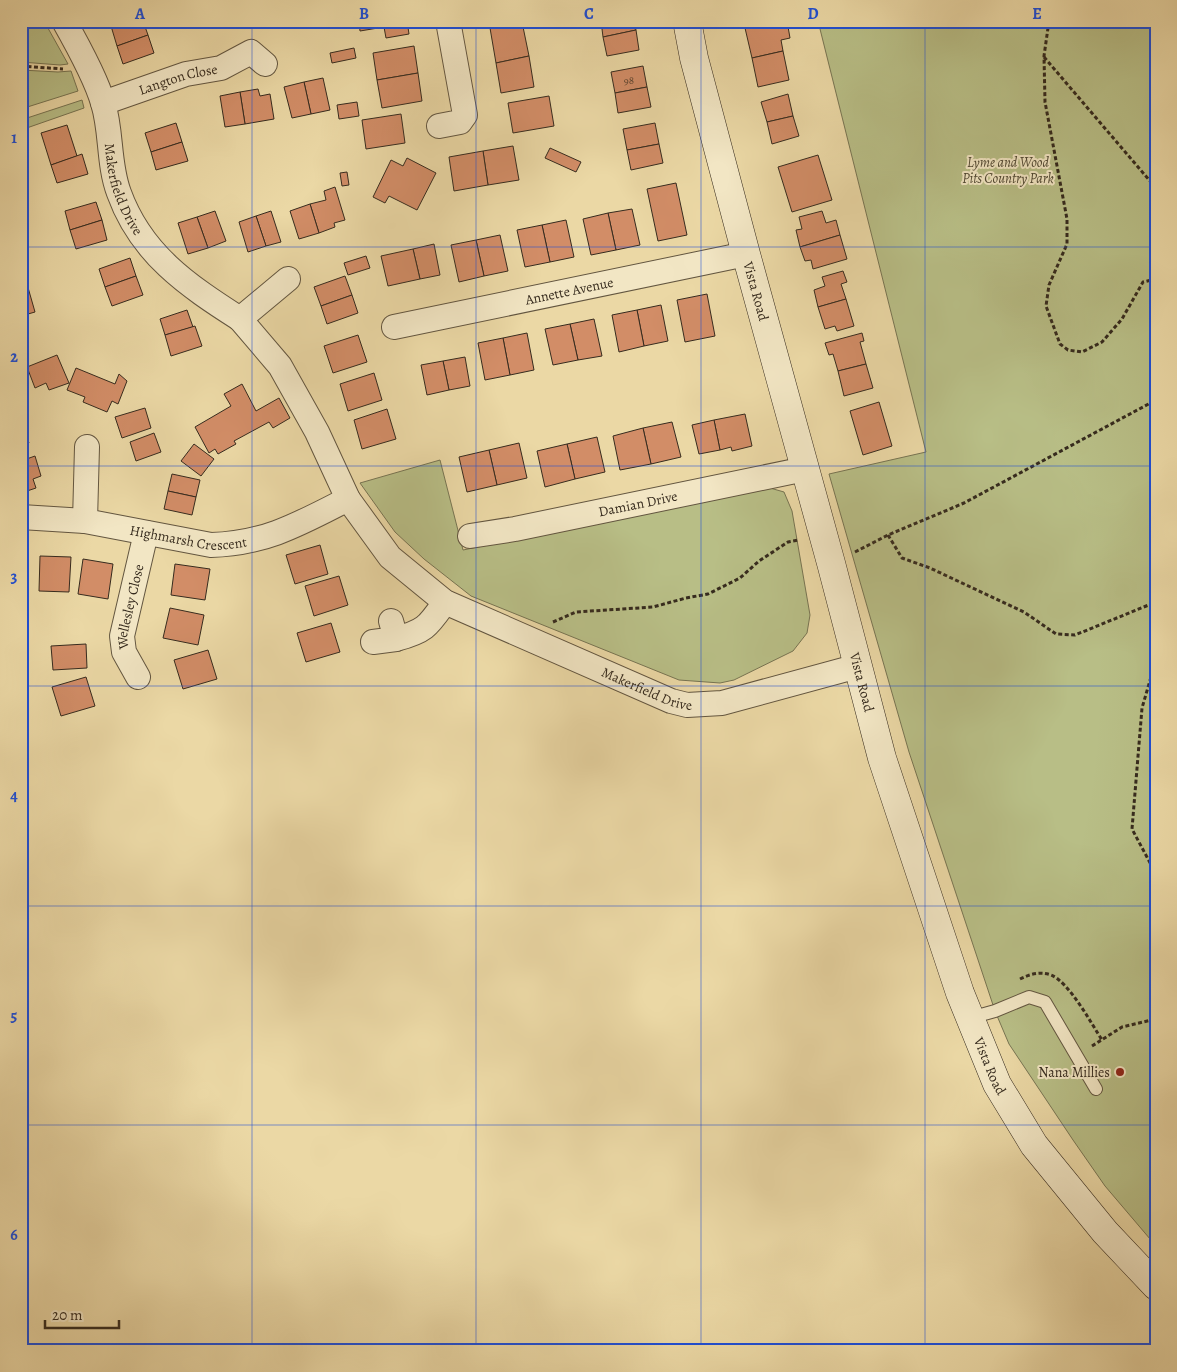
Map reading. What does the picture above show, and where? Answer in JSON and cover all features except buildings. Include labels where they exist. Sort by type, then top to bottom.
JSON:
[{"type":"main road","name":"Vista Road","points":[[687,21],[694,58],[805,470],[832,563],[882,758],[960,993],[997,1084],[1034,1145],[1105,1232],[1156,1286]]},
{"type":"street","name":"Makerfield Drive","points":[[64,21],[103,103],[112,167],[118,192],[140,236],[153,252],[196,291],[240,318],[280,366],[317,432],[348,500],[390,557],[445,602],[671,701],[687,705],[722,703],[858,666]]},
{"type":"street","points":[[439,126],[460,122],[465,115],[448,21]]},
{"type":"street","name":"Langton Close","points":[[103,103],[186,74],[221,68],[253,52]]},
{"type":"street","name":"Annette Avenue","points":[[394,327],[746,254]]},
{"type":"street","points":[[240,318],[288,279]]},
{"type":"street","points":[[85,521],[87,447]]},
{"type":"street","name":"Damian Drive","points":[[470,536],[515,529],[805,470]]},
{"type":"street","name":"Highmarsh Crescent","points":[[21,517],[85,521],[211,545],[246,543],[266,538],[348,500]]},
{"type":"street","name":"Wellesley Close","points":[[138,677],[124,652],[122,636],[146,533]]},
{"type":"street","points":[[387,634],[415,634],[429,624],[445,602]]},
{"type":"lane","points":[[970,1018],[995,1011],[1029,997],[1045,1002],[1096,1089]]},
{"type":"path","points":[[1048,21],[1044,56],[1045,102],[1067,219],[1067,244],[1049,285],[1046,306],[1060,344],[1068,350],[1082,352],[1102,342],[1122,318],[1143,282],[1156,279]]},
{"type":"path","points":[[1044,56],[1156,188]]},
{"type":"path","points":[[21,66],[52,69],[88,68]]},
{"type":"path","points":[[832,563],[888,535],[964,502],[1156,400]]},
{"type":"path","points":[[888,535],[902,558],[930,568],[1024,612],[1056,634],[1075,635],[1156,602]]},
{"type":"path","points":[[550,624],[576,612],[653,608],[686,598],[708,594],[740,578],[759,561],[788,542],[802,539]]},
{"type":"path","points":[[1156,673],[1151,677],[1142,708],[1132,829],[1156,874]]},
{"type":"path","points":[[1076,1055],[1122,1027],[1156,1019]]},
{"type":"green space","points":[[21,21],[44,21],[68,64],[21,62]]},
{"type":"green space","name":"Lyme and Wood Pits Country Park","points":[[818,21],[1156,21],[1156,1246],[1105,1186],[1073,1140],[1009,1044],[995,1011],[909,752],[829,474],[926,452]]},
{"type":"green space","points":[[21,70],[71,71],[78,91],[21,109]]},
{"type":"green space","points":[[82,100],[84,108],[21,130],[21,120]]},
{"type":"green space","points":[[440,460],[463,550],[770,488],[784,492],[792,511],[810,615],[807,633],[793,651],[734,680],[720,683],[679,680],[471,596],[424,559],[395,532],[360,483]]},
{"type":"place","name":"Nana Millies","points":[[1120,1072]]}]
